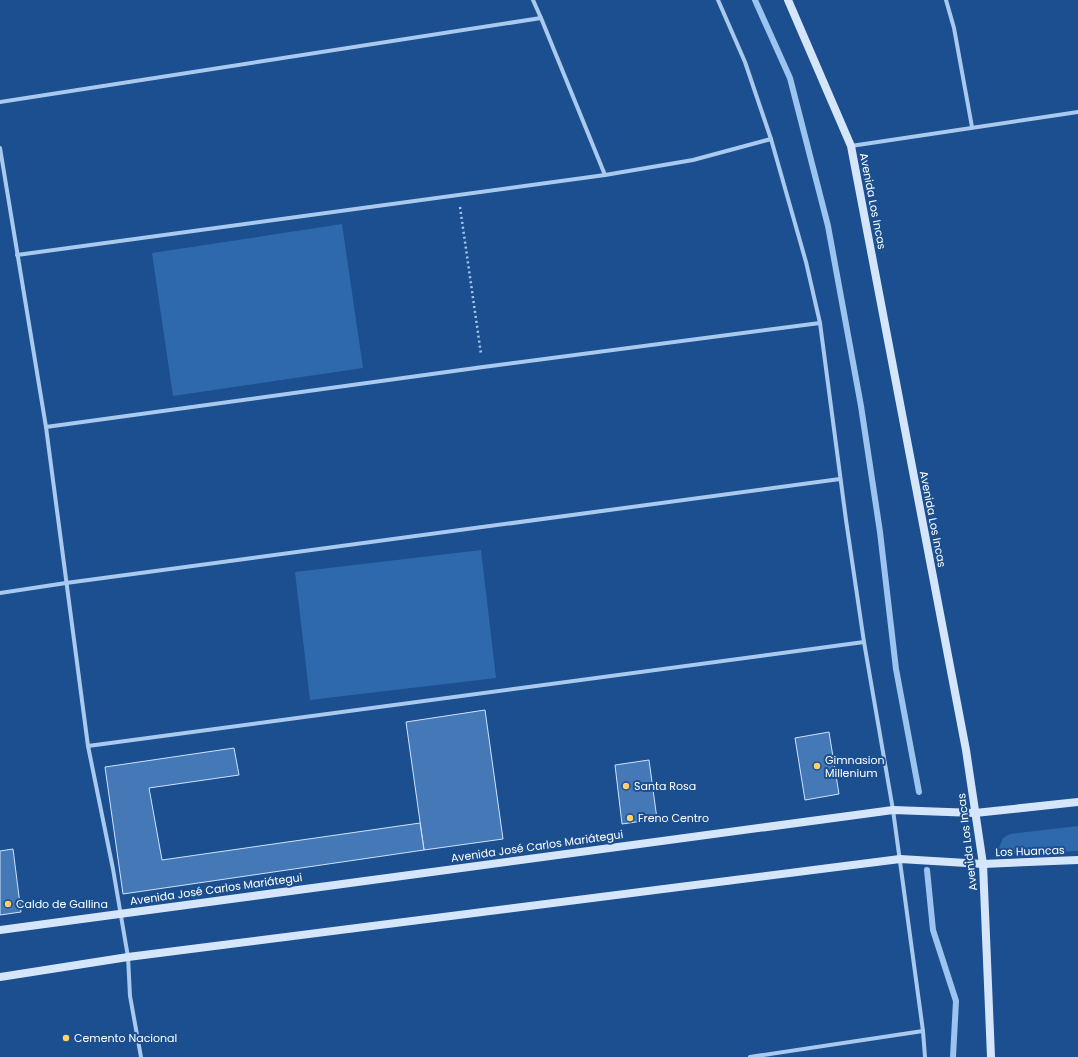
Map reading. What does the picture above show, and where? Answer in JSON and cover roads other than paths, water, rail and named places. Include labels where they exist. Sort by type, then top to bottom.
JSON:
[{"type":"main road","name":"Avenida Los Incas","points":[[788,0],[851,146],[966,750],[982,864],[991,1057]]},
{"type":"main road","name":"Avenida José Carlos Mariátegui","points":[[0,930],[893,810],[975,813],[1078,802]]},
{"type":"main road","points":[[0,977],[128,957],[900,859],[982,864]]},
{"type":"main road","name":"Los Huancas","points":[[982,864],[1078,860]]},
{"type":"street","points":[[533,0],[542,18],[604,175]]},
{"type":"street","points":[[718,0],[745,62],[771,139],[806,262],[820,322],[840,480],[864,642],[893,810],[923,1031],[925,1057]]},
{"type":"street","points":[[946,0],[954,28],[972,127]]},
{"type":"street","points":[[0,102],[542,18]]},
{"type":"street","points":[[851,146],[1078,112]]},
{"type":"street","points":[[17,255],[604,175],[694,160],[771,139]]},
{"type":"street","points":[[0,148],[46,427],[88,746],[113,869],[128,957],[130,996],[141,1057]]},
{"type":"street","points":[[46,427],[820,322]]},
{"type":"street","points":[[0,593],[840,480]]},
{"type":"street","points":[[88,746],[864,642]]},
{"type":"street","points":[[750,1057],[923,1031]]},
{"type":"waterway","points":[[755,0],[790,78],[828,226],[861,406],[880,532],[896,669],[919,792]]},
{"type":"waterway","points":[[927,870],[933,930],[956,1001],[953,1057]]},
{"type":"place","name":"Gimnasion Millenium","points":[[817,766]]},
{"type":"place","name":"Santa Rosa","points":[[626,786]]},
{"type":"place","name":"Freno Centro","points":[[630,818]]},
{"type":"place","name":"Caldo de Gallina","points":[[8,904]]},
{"type":"place","name":"Cemento Nacional","points":[[66,1038]]}]
